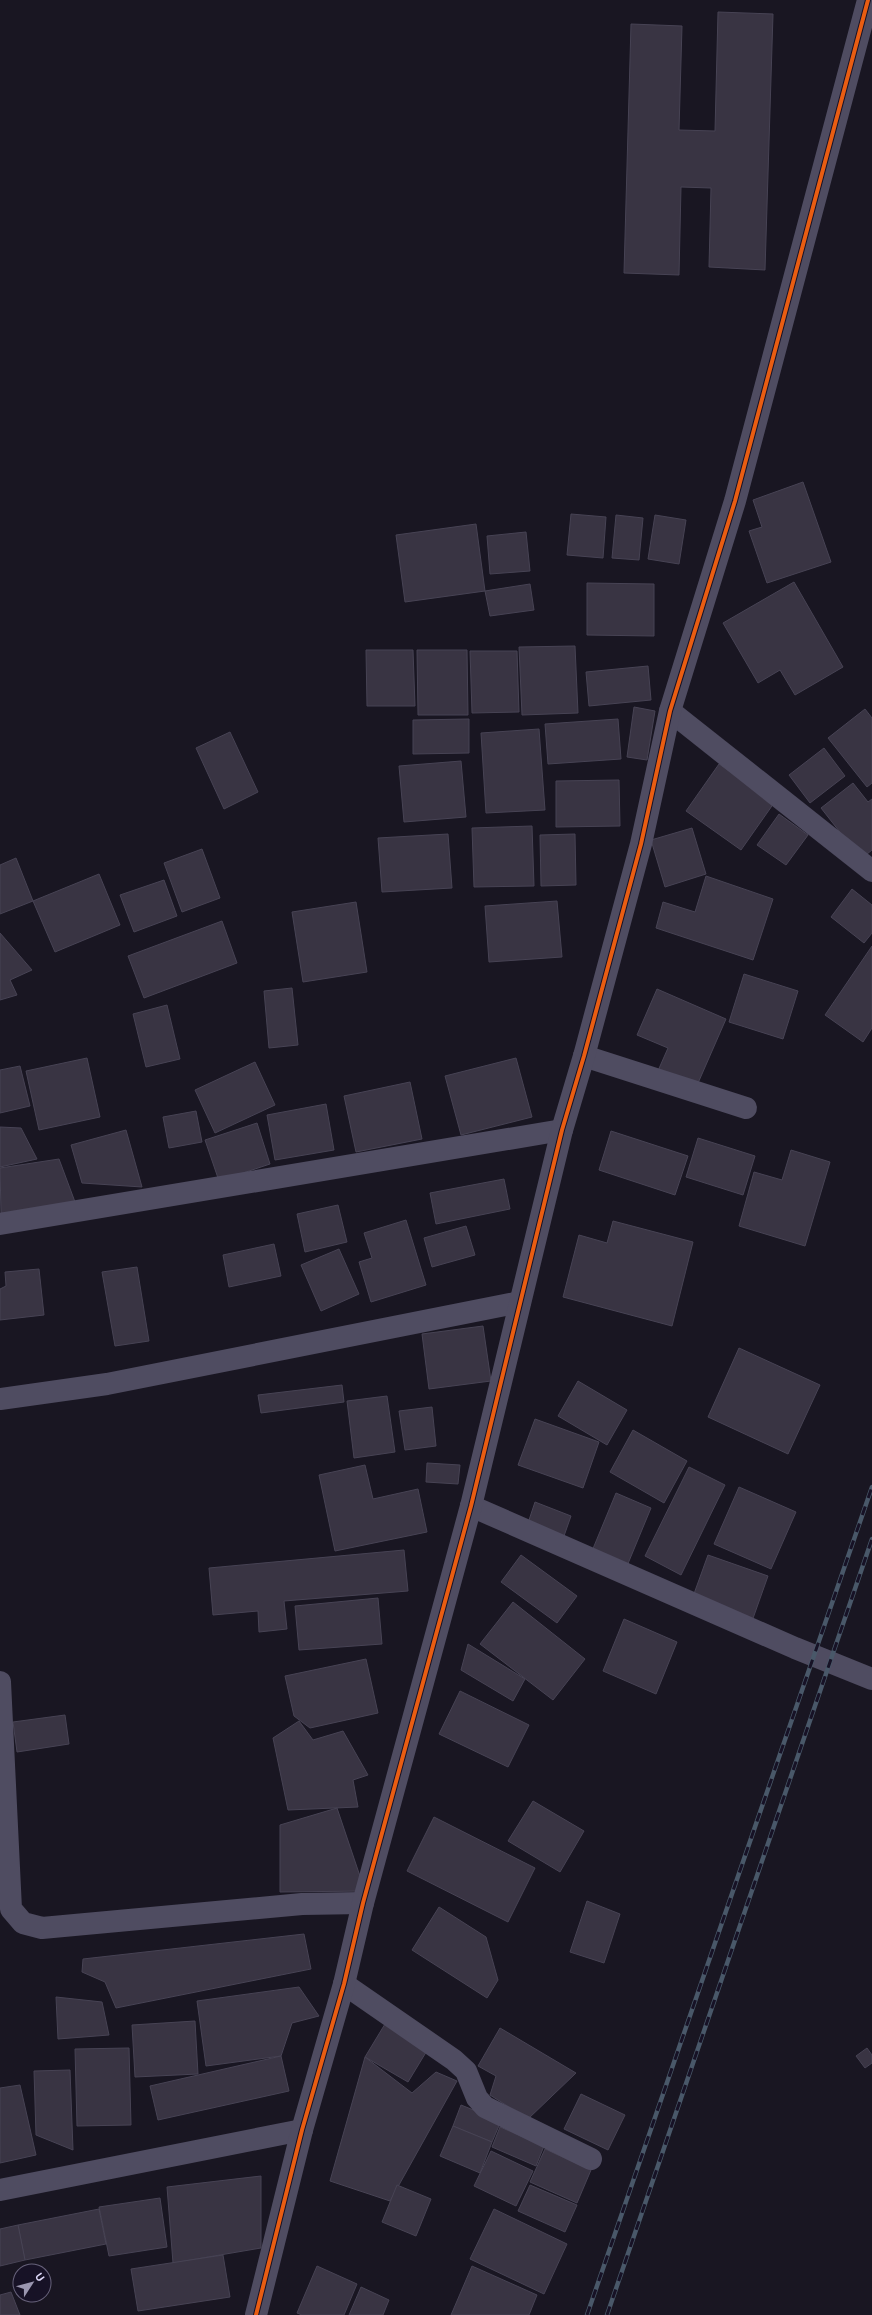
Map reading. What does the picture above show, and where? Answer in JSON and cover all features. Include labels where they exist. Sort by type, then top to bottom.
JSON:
[{"type":"street","points":[[256,2315],[302,2130],[344,1984],[363,1902],[471,1506],[562,1130],[584,1056],[641,844],[670,711],[736,501],[868,0]]},
{"type":"street","points":[[670,711],[872,871]]},
{"type":"street","points":[[584,1056],[746,1108]]},
{"type":"street","points":[[0,1224],[562,1130]]},
{"type":"street","points":[[0,1399],[107,1384],[520,1302]]},
{"type":"street","points":[[471,1506],[795,1648],[872,1679]]},
{"type":"street","points":[[0,1682],[11,1909],[23,1923],[42,1928],[302,1904],[363,1902]]},
{"type":"street","points":[[344,1984],[454,2060],[466,2071],[476,2098],[485,2107],[591,2159]]},
{"type":"street","points":[[0,2190],[302,2130]]},
{"type":"building","points":[[718,12],[773,14],[765,270],[709,267],[711,188],[681,187],[679,275],[624,273],[631,24],[682,26],[679,130],[715,131]]},
{"type":"building","points":[[803,482],[831,562],[767,583],[749,531],[762,527],[753,500]]},
{"type":"building","points":[[571,514],[606,517],[603,558],[567,555]]},
{"type":"building","points":[[616,515],[643,518],[639,560],[612,558]]},
{"type":"building","points":[[655,515],[686,520],[679,564],[648,559]]},
{"type":"building","points":[[476,524],[485,591],[405,602],[396,535]]},
{"type":"building","points":[[526,532],[530,571],[490,574],[487,536]]},
{"type":"building","points":[[794,582],[843,667],[795,695],[780,670],[758,683],[723,623]]},
{"type":"building","points":[[587,583],[654,584],[654,636],[587,635]]},
{"type":"building","points":[[530,584],[534,610],[490,616],[485,591]]},
{"type":"building","points":[[575,646],[578,713],[522,715],[519,647]]},
{"type":"building","points":[[366,650],[413,650],[415,706],[367,706]]},
{"type":"building","points":[[417,650],[467,650],[468,715],[418,715]]},
{"type":"building","points":[[470,651],[517,651],[519,712],[472,713]]},
{"type":"building","points":[[648,666],[651,700],[589,706],[586,672]]},
{"type":"building","points":[[634,707],[655,711],[647,760],[627,757]]},
{"type":"building","points":[[865,709],[872,718],[872,783],[867,787],[828,738]]},
{"type":"building","points":[[469,719],[469,753],[413,754],[413,720]]},
{"type":"building","points":[[618,719],[621,759],[548,764],[545,724]]},
{"type":"building","points":[[539,729],[545,810],[486,813],[481,733]]},
{"type":"building","points":[[230,732],[258,792],[224,809],[196,748]]},
{"type":"building","points":[[824,748],[845,776],[810,803],[789,775]]},
{"type":"building","points":[[461,761],[466,817],[404,822],[399,766]]},
{"type":"building","points":[[719,764],[774,803],[741,850],[686,811]]},
{"type":"building","points":[[619,780],[620,826],[556,827],[556,781]]},
{"type":"building","points":[[853,783],[868,802],[872,799],[872,850],[861,859],[821,808]]},
{"type":"building","points":[[779,814],[808,835],[786,865],[757,845]]},
{"type":"building","points":[[532,826],[534,886],[474,887],[472,828]]},
{"type":"building","points":[[692,828],[706,874],[665,887],[651,840]]},
{"type":"building","points":[[448,834],[452,888],[382,892],[378,838]]},
{"type":"building","points":[[575,834],[576,885],[541,886],[540,835]]},
{"type":"building","points":[[202,849],[220,898],[182,912],[164,863]]},
{"type":"building","points":[[16,858],[33,901],[0,914],[0,865]]},
{"type":"building","points":[[99,874],[120,925],[55,952],[33,901]]},
{"type":"building","points":[[706,876],[773,899],[753,960],[656,928],[663,902],[695,912]]},
{"type":"building","points":[[164,880],[177,916],[134,932],[120,895]]},
{"type":"building","points":[[852,889],[872,905],[872,933],[864,943],[831,917]]},
{"type":"building","points":[[557,901],[562,957],[489,962],[485,906]]},
{"type":"building","points":[[356,902],[367,972],[303,982],[292,912]]},
{"type":"building","points":[[222,921],[237,963],[144,998],[128,956]]},
{"type":"building","points":[[0,933],[32,970],[10,980],[17,995],[0,1000]]},
{"type":"building","points":[[872,946],[872,1028],[863,1042],[825,1015]]},
{"type":"building","points":[[744,974],[798,991],[783,1039],[729,1022]]},
{"type":"building","points":[[292,988],[298,1045],[269,1048],[264,991]]},
{"type":"building","points":[[657,989],[726,1019],[695,1090],[657,1073],[668,1048],[637,1035]]},
{"type":"building","points":[[167,1005],[180,1059],[146,1067],[133,1014]]},
{"type":"building","points":[[87,1058],[100,1117],[39,1130],[26,1071]]},
{"type":"building","points":[[516,1058],[532,1117],[461,1135],[445,1076]]},
{"type":"building","points":[[255,1062],[275,1105],[215,1133],[195,1090]]},
{"type":"building","points":[[20,1066],[30,1106],[0,1113],[0,1070]]},
{"type":"building","points":[[410,1082],[422,1139],[356,1152],[344,1096]]},
{"type":"building","points":[[326,1104],[334,1150],[275,1160],[267,1115]]},
{"type":"building","points":[[196,1111],[202,1142],[169,1148],[163,1117]]},
{"type":"building","points":[[257,1123],[270,1164],[219,1181],[205,1140]]},
{"type":"building","points":[[0,1127],[21,1128],[37,1159],[0,1167]]},
{"type":"building","points":[[126,1130],[142,1187],[82,1183],[71,1145]]},
{"type":"building","points":[[611,1131],[688,1156],[675,1195],[599,1170]]},
{"type":"building","points":[[698,1138],[755,1156],[743,1195],[686,1177]]},
{"type":"building","points":[[791,1150],[830,1162],[805,1246],[739,1226],[754,1172],[782,1180]]},
{"type":"building","points":[[59,1159],[78,1210],[1,1213],[0,1168]]},
{"type":"building","points":[[504,1179],[510,1209],[436,1224],[430,1193]]},
{"type":"building","points":[[338,1205],[347,1242],[305,1252],[297,1214]]},
{"type":"building","points":[[406,1220],[426,1285],[371,1302],[359,1262],[372,1258],[364,1233]]},
{"type":"building","points":[[613,1221],[693,1242],[672,1326],[563,1297],[579,1235],[607,1243]]},
{"type":"building","points":[[466,1226],[475,1255],[432,1267],[424,1238]]},
{"type":"building","points":[[274,1244],[281,1276],[229,1287],[223,1255]]},
{"type":"building","points":[[339,1249],[359,1294],[321,1311],[301,1265]]},
{"type":"building","points":[[137,1267],[149,1341],[115,1346],[102,1272]]},
{"type":"building","points":[[39,1269],[44,1315],[0,1320],[0,1289],[6,1286],[5,1272]]},
{"type":"building","points":[[483,1326],[491,1381],[429,1389],[422,1334]]},
{"type":"building","points":[[739,1348],[820,1385],[788,1454],[708,1417]]},
{"type":"building","points":[[578,1381],[627,1410],[607,1445],[558,1416]]},
{"type":"building","points":[[342,1385],[344,1402],[261,1413],[258,1395]]},
{"type":"building","points":[[387,1396],[395,1452],[354,1458],[347,1401]]},
{"type":"building","points":[[432,1407],[436,1446],[405,1450],[399,1411]]},
{"type":"building","points":[[535,1419],[599,1442],[583,1488],[518,1465]]},
{"type":"building","points":[[633,1430],[687,1461],[664,1503],[610,1472]]},
{"type":"building","points":[[427,1463],[460,1465],[458,1484],[426,1482]]},
{"type":"building","points":[[365,1465],[373,1499],[418,1489],[427,1532],[335,1551],[319,1475]]},
{"type":"building","points":[[689,1467],[725,1485],[681,1575],[645,1556]]},
{"type":"building","points":[[739,1487],[796,1512],[771,1569],[714,1544]]},
{"type":"building","points":[[616,1493],[651,1508],[627,1566],[592,1551]]},
{"type":"building","points":[[535,1502],[571,1516],[564,1536],[528,1523]]},
{"type":"building","points":[[404,1550],[408,1591],[284,1601],[287,1629],[259,1632],[258,1611],[213,1615],[209,1568]]},
{"type":"building","points":[[521,1555],[577,1596],[557,1623],[501,1582]]},
{"type":"building","points":[[708,1555],[768,1576],[751,1624],[691,1602]]},
{"type":"building","points":[[378,1598],[382,1644],[299,1650],[295,1606]]},
{"type":"building","points":[[513,1602],[585,1659],[553,1700],[480,1644]]},
{"type":"building","points":[[624,1619],[677,1642],[656,1694],[603,1671]]},
{"type":"building","points":[[468,1644],[525,1679],[513,1701],[461,1670]]},
{"type":"building","points":[[366,1659],[378,1713],[310,1728],[294,1716],[285,1676]]},
{"type":"building","points":[[460,1691],[529,1725],[508,1767],[439,1734]]},
{"type":"building","points":[[65,1715],[69,1744],[17,1752],[13,1722]]},
{"type":"building","points":[[299,1721],[313,1740],[343,1731],[368,1775],[353,1780],[358,1807],[288,1810],[273,1738]]},
{"type":"building","points":[[533,1801],[584,1831],[560,1872],[508,1841]]},
{"type":"building","points":[[337,1808],[365,1891],[280,1892],[280,1825]]},
{"type":"building","points":[[434,1817],[535,1868],[508,1922],[407,1871]]},
{"type":"building","points":[[587,1901],[620,1914],[604,1963],[570,1952]]},
{"type":"building","points":[[439,1907],[486,1937],[498,1980],[487,1998],[412,1950]]},
{"type":"building","points":[[304,1934],[311,1969],[116,2008],[105,1982],[82,1972],[83,1959]]},
{"type":"building","points":[[299,1987],[319,2016],[292,2023],[281,2056],[206,2066],[197,2001]]},
{"type":"building","points":[[56,1997],[102,2002],[109,2035],[58,2039]]},
{"type":"building","points":[[195,2021],[198,2074],[135,2077],[132,2025]]},
{"type":"building","points":[[385,2024],[428,2049],[408,2082],[365,2057]]},
{"type":"building","points":[[500,2028],[576,2073],[528,2119],[490,2095],[496,2076],[478,2066]]},
{"type":"building","points":[[129,2048],[131,2125],[77,2126],[75,2049]]},
{"type":"building","points":[[867,2048],[872,2055],[872,2063],[865,2068],[856,2056]]},
{"type":"building","points":[[281,2056],[289,2091],[158,2120],[150,2086]]},
{"type":"building","points":[[365,2057],[412,2093],[436,2072],[457,2081],[390,2201],[330,2181]]},
{"type":"building","points":[[70,2070],[73,2150],[36,2135],[34,2071]]},
{"type":"building","points":[[20,2085],[36,2155],[0,2163],[0,2088]]},
{"type":"building","points":[[581,2094],[625,2115],[608,2150],[564,2129]]},
{"type":"building","points":[[461,2105],[501,2121],[492,2142],[453,2126]]},
{"type":"building","points":[[453,2126],[492,2142],[480,2173],[440,2156]]},
{"type":"building","points":[[500,2127],[544,2146],[536,2166],[492,2147]]},
{"type":"building","points":[[545,2149],[591,2170],[577,2203],[530,2182]]},
{"type":"building","points":[[491,2151],[533,2171],[516,2206],[474,2186]]},
{"type":"building","points":[[261,2176],[261,2248],[173,2263],[167,2187]]},
{"type":"building","points":[[397,2185],[431,2199],[416,2236],[382,2222]]},
{"type":"building","points":[[530,2185],[577,2205],[565,2232],[518,2211]]},
{"type":"building","points":[[160,2198],[167,2247],[109,2256],[99,2207]]},
{"type":"building","points":[[99,2209],[106,2244],[25,2260],[18,2225]]},
{"type":"building","points":[[494,2209],[567,2244],[544,2294],[470,2259]]},
{"type":"building","points":[[18,2225],[25,2260],[0,2266],[0,2229]]},
{"type":"building","points":[[223,2255],[230,2297],[138,2311],[131,2269]]},
{"type":"building","points":[[317,2266],[357,2284],[344,2315],[302,2315],[297,2313]]},
{"type":"building","points":[[472,2266],[537,2295],[529,2315],[451,2315]]},
{"type":"building","points":[[361,2287],[389,2300],[383,2315],[349,2315]]},
{"type":"building","points":[[11,2292],[12,2303],[15,2303],[20,2315],[0,2315],[0,2295]]},
{"type":"railway","points":[[587,2315],[872,1487]]},
{"type":"railway","points":[[607,2315],[872,1539]]},
{"type":"cycle path","points":[[256,2315],[302,2130],[344,1984],[363,1903],[471,1506],[562,1130],[584,1056],[641,844],[670,711],[735,501],[868,0]]}]
